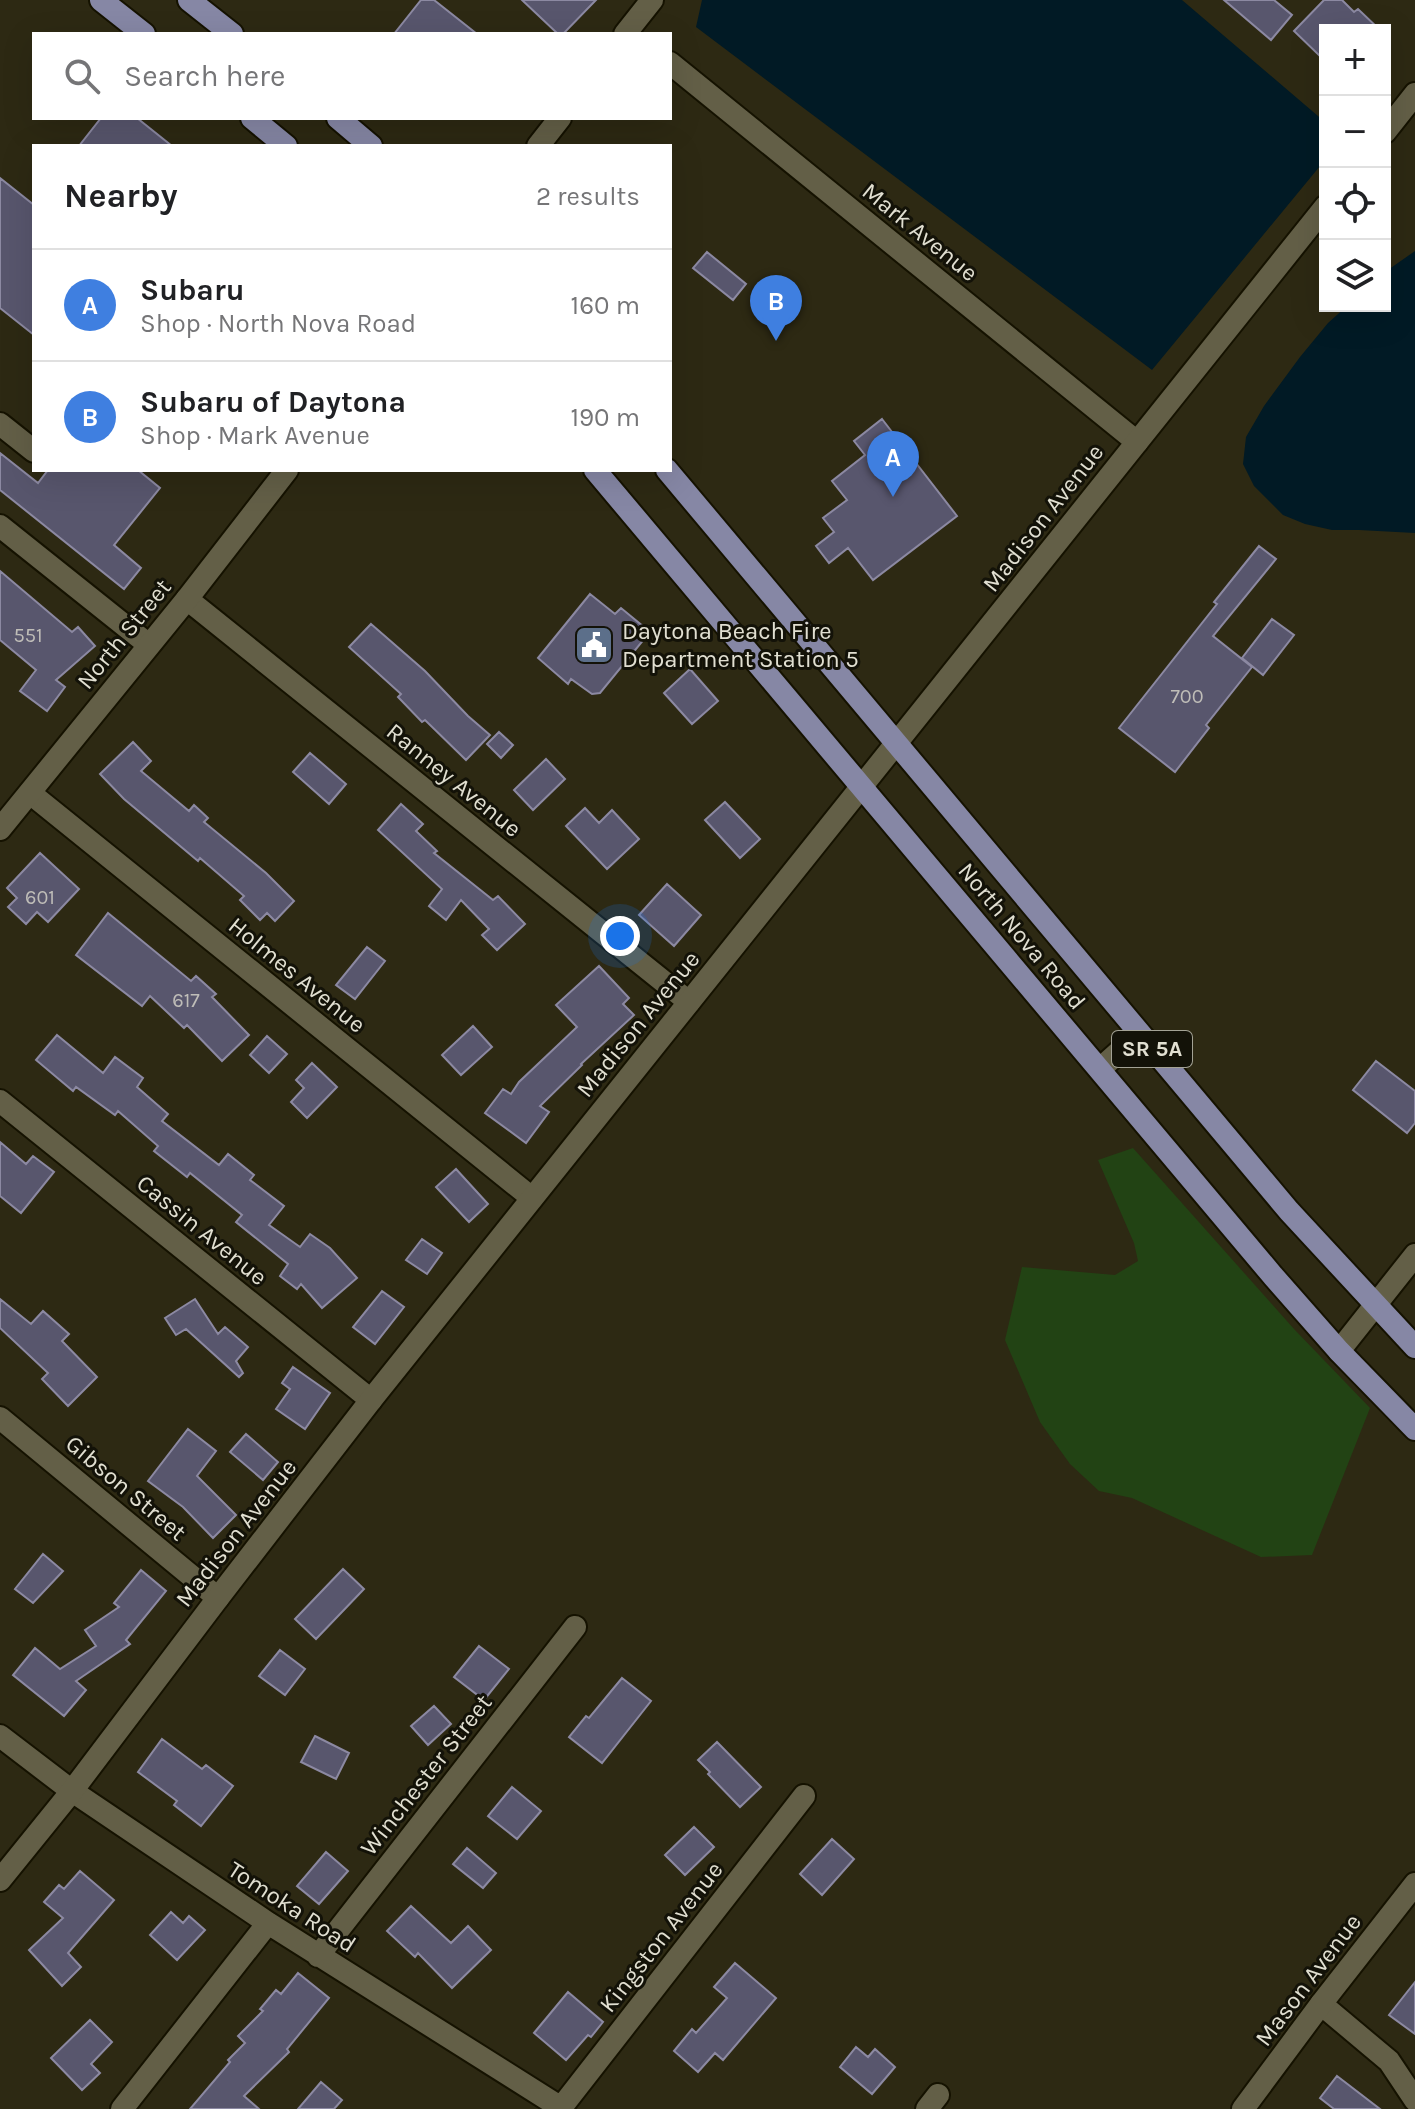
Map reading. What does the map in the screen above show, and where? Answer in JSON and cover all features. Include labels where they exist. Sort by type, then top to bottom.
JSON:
[{"type":"main road","points":[[101,0],[141,32]]},
{"type":"main road","points":[[189,0],[229,32]]},
{"type":"main road","points":[[254,120],[284,144]]},
{"type":"main road","points":[[340,120],[369,144]]},
{"type":"main road","name":"North Nova Road","points":[[597,472],[1273,1276],[1339,1351],[1415,1429]]},
{"type":"main road","name":"North Nova Road","points":[[669,472],[1289,1211],[1415,1347]]},
{"type":"street","points":[[630,32],[652,0]]},
{"type":"street","name":"Mark Avenue","points":[[672,65],[1137,442]]},
{"type":"street","points":[[1391,124],[1415,94]]},
{"type":"street","points":[[540,144],[558,120]]},
{"type":"street","name":"Madison Avenue","points":[[0,1880],[72,1791],[371,1400],[1319,214]]},
{"type":"street","points":[[0,424],[32,449]]},
{"type":"street","name":"North Street","points":[[0,829],[187,599],[285,472]]},
{"type":"street","points":[[0,526],[149,645]]},
{"type":"street","name":"Ranney Avenue","points":[[187,599],[689,1002]]},
{"type":"street","name":"Holmes Avenue","points":[[30,793],[532,1198]]},
{"type":"street","points":[[1100,1069],[1139,1034]]},
{"type":"street","name":"Cassin Avenue","points":[[0,1101],[371,1400]]},
{"type":"street","points":[[1339,1351],[1415,1255]]},
{"type":"street","name":"Gibson Street","points":[[0,1418],[218,1598]]},
{"type":"street","name":"Winchester Street","points":[[318,1956],[575,1627]]},
{"type":"street","name":"Tomoka Road","points":[[0,1736],[72,1791],[268,1923],[561,2109]]},
{"type":"street","name":"Kingston Avenue","points":[[561,2109],[804,1796]]},
{"type":"street","name":"Mason Avenue","points":[[1243,2109],[1415,1884]]},
{"type":"street","points":[[122,2109],[268,1923]]},
{"type":"street","points":[[1321,2004],[1389,2061],[1415,2100]]},
{"type":"green space","points":[[1133,1148],[1294,1329],[1370,1408],[1312,1555],[1261,1557],[1132,1498],[1099,1491],[1070,1464],[1040,1422],[1005,1340],[1022,1267],[1115,1275],[1138,1261],[1134,1243],[1098,1160]]},
{"type":"water","points":[[702,0],[1182,0],[1319,117],[1319,167],[1152,370],[696,27]]},
{"type":"water","points":[[1415,251],[1415,533],[1332,530],[1305,524],[1283,515],[1254,486],[1243,464],[1246,437],[1264,406],[1300,357],[1340,312],[1391,312],[1391,268]]},
{"type":"building","points":[[421,0],[434,0],[474,32],[396,32]]},
{"type":"building","points":[[522,0],[596,0],[565,32],[556,32]]},
{"type":"building","points":[[1224,0],[1274,0],[1292,15],[1271,40]]},
{"type":"building","points":[[1324,0],[1342,0],[1354,12],[1358,9],[1374,24],[1319,24],[1319,55],[1294,31]]},
{"type":"building","points":[[99,120],[140,120],[170,144],[81,144]]},
{"type":"building","points":[[0,178],[32,203],[32,333],[0,308]]},
{"type":"building","points":[[707,252],[746,284],[733,300],[693,268]]},
{"type":"building","points":[[882,419],[957,516],[873,580],[848,548],[829,563],[816,546],[834,532],[823,518],[847,500],[832,481],[865,455],[854,441]]},
{"type":"building","points":[[0,453],[38,483],[46,472],[140,472],[160,488],[114,545],[141,568],[124,589],[0,490]]},
{"type":"building","points":[[1259,546],[1276,559],[1213,636],[1252,667],[1206,725],[1209,728],[1175,772],[1119,728]]},
{"type":"building","points":[[0,571],[72,632],[78,627],[95,646],[56,680],[65,687],[47,711],[20,691],[36,670],[0,640]]},
{"type":"building","name":"Daytona Beach Fire Department Station 5","points":[[590,594],[615,614],[621,608],[650,632],[600,693],[592,694],[571,679],[568,684],[538,658]]},
{"type":"building","points":[[1272,619],[1294,635],[1263,675],[1242,658]]},
{"type":"building","points":[[371,624],[425,671],[490,735],[466,760],[425,720],[422,722],[398,697],[401,694],[349,647]]},
{"type":"building","points":[[690,669],[718,701],[692,724],[664,693]]},
{"type":"building","points":[[499,732],[513,745],[501,758],[487,744]]},
{"type":"building","points":[[133,742],[151,761],[141,771],[189,811],[194,805],[208,818],[204,822],[266,873],[294,901],[275,921],[267,913],[260,920],[240,900],[244,896],[124,799],[100,774]]},
{"type":"building","points":[[310,753],[346,784],[329,804],[293,772]]},
{"type":"building","points":[[546,759],[565,779],[533,810],[514,790]]},
{"type":"building","points":[[725,802],[760,839],[740,858],[705,820]]},
{"type":"building","points":[[401,804],[423,824],[416,831],[437,851],[434,853],[493,900],[498,896],[525,924],[497,950],[482,935],[489,929],[461,900],[446,920],[429,906],[442,889],[378,830]]},
{"type":"building","points":[[585,808],[599,823],[612,810],[639,839],[607,869],[566,826]]},
{"type":"building","points":[[40,853],[79,889],[48,922],[37,912],[26,924],[8,907],[17,898],[7,888]]},
{"type":"building","points":[[667,884],[701,915],[674,946],[639,915]]},
{"type":"building","points":[[108,913],[191,981],[196,976],[216,994],[212,997],[249,1035],[222,1061],[187,1025],[184,1028],[150,996],[142,1006],[76,955]]},
{"type":"building","points":[[367,947],[385,961],[355,999],[336,985]]},
{"type":"building","points":[[599,966],[629,998],[623,1004],[634,1015],[540,1106],[549,1112],[526,1143],[485,1113],[503,1089],[511,1094],[519,1082],[577,1027],[556,1005]]},
{"type":"building","points":[[473,1026],[492,1047],[461,1075],[442,1055]]},
{"type":"building","points":[[57,1035],[103,1073],[115,1057],[143,1078],[137,1087],[168,1114],[162,1121],[219,1165],[228,1154],[254,1175],[250,1180],[284,1206],[269,1225],[300,1247],[310,1234],[330,1248],[357,1278],[322,1308],[301,1284],[297,1289],[280,1276],[288,1264],[236,1222],[242,1215],[190,1173],[187,1177],[154,1151],[158,1146],[118,1111],[115,1115],[76,1087],[73,1091],[36,1060]]},
{"type":"building","points":[[267,1036],[287,1054],[269,1073],[250,1055]]},
{"type":"building","points":[[1376,1061],[1415,1091],[1415,1123],[1407,1133],[1353,1090]]},
{"type":"building","points":[[312,1063],[337,1087],[307,1118],[291,1102],[304,1088],[296,1080]]},
{"type":"building","points":[[0,1142],[26,1164],[33,1156],[54,1172],[21,1213],[0,1196]]},
{"type":"building","points":[[456,1169],[488,1204],[469,1222],[436,1187]]},
{"type":"building","points":[[422,1239],[442,1253],[427,1274],[406,1260]]},
{"type":"building","points":[[382,1291],[404,1307],[375,1344],[353,1327]]},
{"type":"building","points":[[0,1299],[31,1324],[43,1311],[69,1334],[62,1341],[97,1377],[68,1406],[42,1379],[48,1373],[0,1328]]},
{"type":"building","points":[[195,1299],[218,1334],[225,1327],[248,1347],[236,1361],[243,1373],[239,1377],[186,1329],[176,1335],[165,1318]]},
{"type":"building","points":[[293,1367],[330,1393],[305,1429],[276,1409],[290,1389],[282,1383]]},
{"type":"building","points":[[188,1429],[216,1451],[197,1476],[236,1515],[213,1538],[183,1507],[148,1481]]},
{"type":"building","points":[[246,1434],[278,1462],[263,1480],[230,1452]]},
{"type":"building","points":[[43,1554],[63,1571],[33,1603],[15,1589]]},
{"type":"building","points":[[343,1569],[364,1589],[316,1639],[295,1619]]},
{"type":"building","points":[[141,1570],[166,1591],[126,1640],[130,1644],[76,1681],[86,1690],[64,1716],[13,1675],[35,1648],[60,1669],[96,1646],[85,1630],[119,1607],[114,1603]]},
{"type":"building","points":[[479,1646],[509,1669],[484,1700],[454,1677]]},
{"type":"building","points":[[280,1650],[305,1669],[285,1695],[259,1676]]},
{"type":"building","points":[[622,1678],[651,1701],[602,1763],[569,1737]]},
{"type":"building","points":[[434,1706],[451,1724],[428,1745],[411,1726]]},
{"type":"building","points":[[315,1736],[349,1753],[336,1779],[301,1762]]},
{"type":"building","points":[[162,1739],[202,1769],[206,1765],[233,1786],[201,1826],[174,1805],[177,1801],[138,1772]]},
{"type":"building","points":[[717,1742],[761,1787],[740,1807],[698,1760]]},
{"type":"building","points":[[512,1787],[541,1811],[517,1839],[488,1816]]},
{"type":"building","points":[[694,1827],[714,1847],[685,1875],[665,1855]]},
{"type":"building","points":[[832,1839],[854,1859],[822,1895],[800,1874]]},
{"type":"building","points":[[467,1848],[496,1873],[483,1888],[453,1864]]},
{"type":"building","points":[[326,1852],[348,1871],[319,1904],[297,1886]]},
{"type":"building","points":[[80,1871],[114,1900],[68,1953],[81,1967],[62,1986],[29,1950],[63,1918],[44,1902],[59,1885],[64,1889]]},
{"type":"building","points":[[411,1906],[451,1943],[468,1926],[491,1950],[452,1988],[418,1953],[415,1957],[387,1931]]},
{"type":"building","points":[[171,1912],[183,1923],[189,1916],[205,1930],[177,1960],[150,1935]]},
{"type":"building","points":[[735,1963],[776,1998],[723,2060],[715,2053],[698,2072],[674,2051],[692,2029],[696,2033],[727,1998],[714,1987]]},
{"type":"building","points":[[298,1973],[329,1998],[287,2049],[289,2052],[244,2096],[259,2109],[190,2109],[245,2043],[238,2036],[263,2011],[260,2009],[276,1990],[281,1994]]},
{"type":"building","points":[[1415,1982],[1415,2034],[1389,2015]]},
{"type":"building","points":[[568,1992],[603,2022],[566,2060],[534,2033]]},
{"type":"building","points":[[90,2020],[112,2042],[91,2064],[100,2073],[82,2090],[51,2058]]},
{"type":"building","points":[[856,2047],[868,2057],[875,2049],[895,2067],[872,2094],[840,2067]]},
{"type":"building","points":[[1337,2076],[1380,2109],[1334,2109],[1320,2098]]},
{"type":"building","points":[[321,2082],[342,2100],[334,2109],[298,2109]]},
{"type":"place","name":"Subaru of Daytona","points":[[776,341]]},
{"type":"place","name":"Subaru","points":[[893,497]]},
{"type":"place","name":"Daytona Beach Fire Department Station 5","points":[[594,645]]}]
